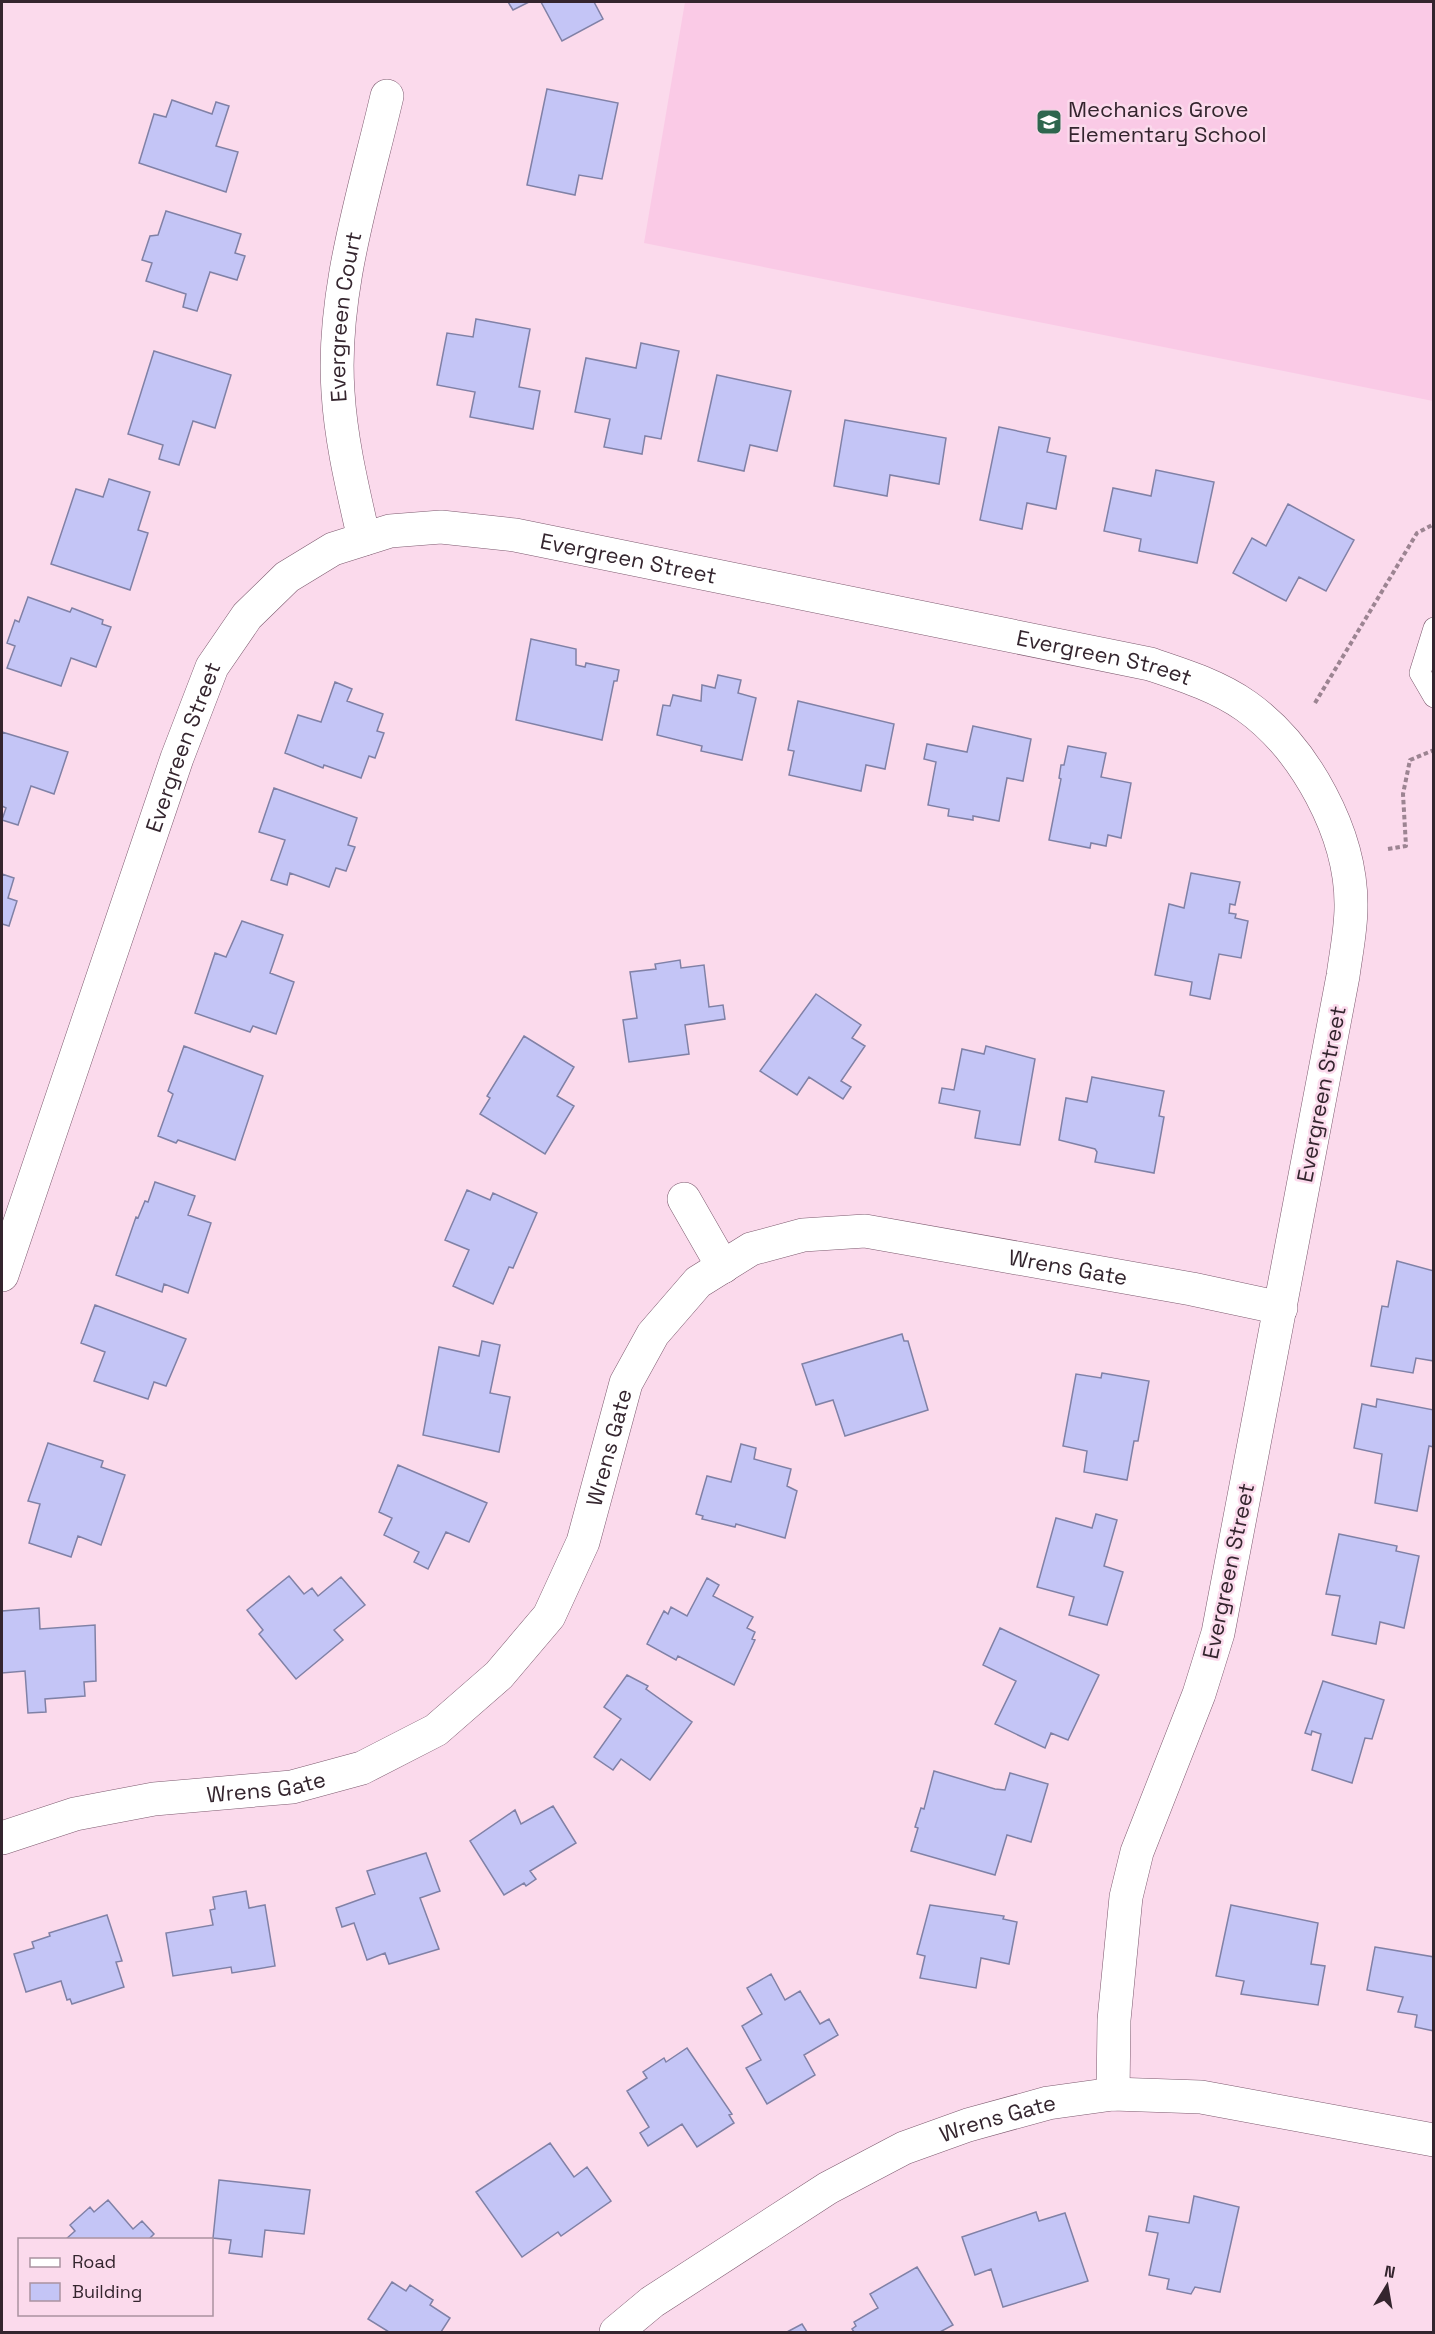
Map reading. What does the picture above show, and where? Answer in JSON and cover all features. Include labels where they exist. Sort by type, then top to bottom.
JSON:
[{"type":"street","name":"Evergreen Court","points":[[364,539],[342,444],[337,389],[340,317],[351,254],[387,96]]},
{"type":"street","name":"Evergreen Street","points":[[2,1275],[177,758],[212,667],[247,616],[287,577],[333,549],[390,531],[441,527],[515,535],[1150,664],[1194,678],[1247,706],[1287,744],[1324,797],[1344,853],[1351,906],[1343,976],[1218,1633],[1199,1694],[1137,1852],[1126,1897],[1114,2020],[1113,2094]]},
{"type":"street","points":[[684,1199],[723,1267]]},
{"type":"street","name":"Wrens Gate","points":[[2,1838],[75,1814],[154,1799],[292,1787],[362,1768],[436,1730],[499,1675],[549,1616],[583,1542],[626,1383],[653,1334],[698,1282],[751,1248],[803,1235],[865,1231],[1192,1289],[1281,1308]]},
{"type":"street","name":"Wrens Gate","points":[[616,2332],[652,2302],[819,2195],[904,2148],[968,2125],[1048,2103],[1113,2094],[1201,2097],[1434,2140]]},
{"type":"lane","points":[[1434,628],[1420,673],[1434,697]]},
{"type":"path","points":[[1315,703],[1417,533],[1434,524]]},
{"type":"path","points":[[1388,849],[1406,846],[1403,794],[1410,760],[1434,750]]},
{"type":"shaded area","name":"Mechanics Grove Elementary School","points":[[685,2],[1433,2],[1433,401],[644,243]]},
{"type":"building","points":[[508,2],[529,2],[513,10]]},
{"type":"building","points":[[541,2],[594,2],[603,19],[562,41]]},
{"type":"building","points":[[547,89],[618,103],[602,179],[579,175],[575,195],[527,185]]},
{"type":"building","points":[[172,100],[212,114],[216,102],[229,106],[216,146],[238,152],[226,192],[139,163],[154,114],[166,117]]},
{"type":"building","points":[[166,211],[241,234],[235,253],[245,256],[237,280],[210,272],[197,311],[183,307],[186,294],[146,281],[152,263],[142,260],[150,236],[158,235]]},
{"type":"building","points":[[476,319],[530,329],[519,387],[540,391],[533,429],[470,417],[475,392],[437,385],[447,333],[473,337]]},
{"type":"building","points":[[641,343],[679,351],[661,439],[645,436],[642,454],[604,447],[610,419],[575,412],[586,358],[636,368]]},
{"type":"building","points":[[154,351],[231,375],[215,428],[193,421],[179,465],[159,459],[163,445],[128,434]]},
{"type":"building","points":[[717,375],[791,391],[777,451],[750,445],[744,471],[698,461]]},
{"type":"building","points":[[845,420],[946,438],[939,484],[890,475],[887,496],[834,486]]},
{"type":"building","points":[[999,427],[1050,438],[1047,452],[1066,456],[1056,509],[1027,503],[1022,529],[980,520]]},
{"type":"building","points":[[1156,470],[1214,482],[1197,563],[1139,551],[1141,539],[1104,531],[1113,488],[1151,496]]},
{"type":"building","points":[[109,479],[150,492],[138,530],[148,533],[130,590],[51,564],[76,489],[103,497]]},
{"type":"building","points":[[1288,504],[1354,540],[1326,591],[1299,577],[1286,601],[1233,573],[1252,538],[1266,546]]},
{"type":"building","points":[[28,597],[70,612],[72,608],[103,620],[102,624],[111,627],[96,667],[71,658],[61,686],[7,668],[15,646],[7,643],[15,620],[19,622]]},
{"type":"building","points":[[531,639],[576,649],[576,665],[585,667],[586,663],[619,670],[617,681],[614,681],[602,740],[516,720]]},
{"type":"building","points":[[718,675],[741,680],[738,693],[756,698],[742,760],[701,751],[702,746],[657,735],[663,705],[670,706],[673,695],[701,701],[702,685],[715,688]]},
{"type":"building","points":[[335,682],[352,689],[347,701],[383,714],[377,731],[384,733],[375,758],[369,756],[361,778],[324,765],[323,768],[285,753],[298,715],[321,722]]},
{"type":"building","points":[[798,701],[894,724],[885,769],[866,765],[861,791],[789,775],[794,751],[788,750]]},
{"type":"building","points":[[973,726],[1031,739],[1023,781],[1007,778],[999,821],[973,816],[973,820],[948,816],[949,809],[928,805],[936,762],[924,759],[927,744],[967,752]]},
{"type":"building","points":[[2,732],[68,752],[54,794],[31,786],[18,825],[2,820],[6,808],[2,806]]},
{"type":"building","points":[[1068,746],[1106,753],[1101,777],[1131,783],[1121,838],[1108,835],[1106,846],[1091,843],[1090,848],[1049,840],[1061,779],[1059,778],[1061,765],[1064,765]]},
{"type":"building","points":[[274,788],[357,818],[348,845],[355,847],[346,871],[336,868],[329,887],[290,873],[287,885],[271,880],[285,840],[259,832]]},
{"type":"building","points":[[1191,873],[1240,882],[1235,905],[1230,904],[1229,913],[1236,914],[1235,918],[1248,921],[1241,958],[1219,954],[1210,999],[1190,995],[1192,982],[1155,975],[1169,904],[1184,908]]},
{"type":"building","points":[[2,874],[14,878],[8,898],[17,901],[9,926],[2,924]]},
{"type":"building","points":[[242,921],[283,935],[270,973],[294,982],[276,1034],[253,1026],[250,1032],[195,1013],[215,953],[226,957]]},
{"type":"building","points":[[680,960],[681,968],[704,965],[709,1007],[723,1005],[725,1019],[685,1025],[689,1054],[629,1062],[623,1020],[637,1018],[630,972],[656,969],[655,964]]},
{"type":"building","points":[[816,994],[861,1025],[852,1038],[865,1046],[841,1081],[851,1087],[843,1099],[809,1077],[797,1095],[760,1071]]},
{"type":"building","points":[[524,1036],[574,1067],[557,1096],[574,1106],[545,1154],[480,1114],[490,1098],[487,1096]]},
{"type":"building","points":[[184,1046],[263,1076],[235,1160],[178,1140],[176,1143],[158,1136],[173,1094],[168,1091]]},
{"type":"building","points":[[986,1046],[1035,1059],[1020,1145],[975,1138],[980,1111],[939,1103],[942,1088],[954,1090],[962,1049],[984,1054]]},
{"type":"building","points":[[1092,1077],[1164,1091],[1159,1116],[1164,1117],[1154,1173],[1095,1162],[1097,1152],[1095,1149],[1059,1140],[1066,1098],[1087,1102]]},
{"type":"building","points":[[155,1182],[195,1196],[188,1215],[211,1223],[188,1293],[164,1284],[162,1292],[116,1275],[136,1217],[138,1218],[145,1201],[148,1202]]},
{"type":"building","points":[[467,1190],[490,1200],[493,1193],[537,1213],[513,1268],[509,1267],[493,1304],[453,1286],[469,1250],[445,1240]]},
{"type":"building","points":[[1397,1261],[1434,1271],[1434,1361],[1416,1358],[1413,1373],[1371,1366],[1382,1306],[1388,1307]]},
{"type":"building","points":[[95,1305],[186,1339],[166,1386],[154,1382],[148,1399],[94,1381],[105,1352],[81,1343]]},
{"type":"building","points":[[902,1334],[904,1341],[908,1341],[928,1410],[845,1436],[833,1400],[816,1405],[802,1364]]},
{"type":"building","points":[[482,1341],[500,1345],[490,1393],[510,1397],[499,1452],[423,1435],[439,1347],[479,1356]]},
{"type":"building","points":[[1102,1373],[1149,1381],[1138,1441],[1134,1441],[1127,1480],[1084,1472],[1087,1451],[1063,1446],[1076,1374],[1101,1378]]},
{"type":"building","points":[[1377,1399],[1434,1410],[1434,1447],[1429,1446],[1417,1511],[1375,1503],[1382,1454],[1354,1448],[1362,1404],[1376,1407]]},
{"type":"building","points":[[48,1443],[103,1461],[101,1467],[125,1475],[101,1545],[78,1536],[71,1557],[29,1543],[40,1504],[28,1501]]},
{"type":"building","points":[[741,1444],[756,1448],[754,1459],[791,1469],[787,1486],[797,1491],[785,1538],[736,1524],[735,1527],[702,1519],[703,1516],[696,1514],[707,1476],[731,1482]]},
{"type":"building","points":[[398,1465],[487,1503],[469,1542],[446,1532],[428,1569],[414,1562],[419,1552],[384,1535],[392,1518],[379,1512]]},
{"type":"building","points":[[1096,1514],[1117,1520],[1104,1566],[1123,1572],[1107,1625],[1069,1615],[1074,1597],[1037,1587],[1056,1518],[1092,1528]]},
{"type":"building","points":[[1339,1534],[1397,1546],[1396,1551],[1419,1556],[1404,1628],[1380,1622],[1376,1644],[1332,1635],[1340,1596],[1326,1594]]},
{"type":"building","points":[[289,1576],[304,1594],[312,1588],[318,1596],[341,1577],[365,1605],[334,1630],[343,1640],[296,1679],[259,1634],[263,1630],[247,1610]]},
{"type":"building","points":[[707,1578],[719,1585],[713,1596],[753,1617],[747,1628],[755,1632],[752,1639],[755,1640],[734,1685],[678,1656],[676,1660],[647,1644],[664,1611],[668,1614],[671,1607],[687,1616]]},
{"type":"building","points":[[39,1608],[40,1629],[95,1625],[96,1681],[84,1682],[85,1696],[45,1699],[46,1712],[28,1713],[25,1671],[2,1673],[2,1611]]},
{"type":"building","points":[[1000,1628],[1099,1675],[1068,1740],[1051,1733],[1045,1748],[995,1724],[1016,1681],[983,1665]]},
{"type":"building","points":[[627,1675],[648,1686],[646,1689],[692,1722],[650,1780],[621,1759],[613,1770],[594,1757],[621,1719],[604,1707]]},
{"type":"building","points":[[1323,1681],[1384,1700],[1372,1739],[1365,1738],[1352,1783],[1312,1770],[1321,1734],[1312,1731],[1311,1735],[1305,1733]]},
{"type":"building","points":[[934,1771],[995,1789],[1005,1790],[1010,1773],[1048,1784],[1031,1842],[1007,1835],[995,1875],[911,1851],[918,1828],[915,1827],[921,1808],[924,1809]]},
{"type":"building","points":[[553,1806],[576,1843],[530,1871],[536,1879],[504,1895],[470,1841],[515,1810],[521,1824]]},
{"type":"building","points":[[426,1853],[440,1891],[420,1898],[439,1949],[389,1964],[385,1953],[367,1960],[354,1923],[342,1927],[336,1908],[375,1894],[367,1871]]},
{"type":"building","points":[[246,1891],[249,1908],[265,1905],[275,1966],[232,1973],[231,1967],[173,1976],[166,1933],[213,1925],[210,1910],[215,1909],[213,1897]]},
{"type":"building","points":[[930,1905],[1004,1916],[1003,1919],[1017,1922],[1009,1964],[981,1958],[976,1988],[920,1978],[925,1956],[917,1954]]},
{"type":"building","points":[[1231,1905],[1318,1923],[1311,1964],[1325,1966],[1318,2005],[1241,1994],[1244,1981],[1216,1976]]},
{"type":"building","points":[[107,1915],[122,1961],[116,1962],[124,1987],[72,2004],[70,1999],[67,2000],[61,1981],[26,1992],[14,1954],[34,1948],[32,1942],[50,1936],[49,1933]]},
{"type":"building","points":[[1375,1947],[1434,1957],[1434,2031],[1415,2027],[1417,2015],[1398,2012],[1403,1997],[1367,1990]]},
{"type":"building","points":[[771,1974],[785,2000],[800,1991],[820,2024],[829,2019],[838,2035],[804,2055],[815,2075],[767,2104],[746,2068],[761,2060],[742,2026],[762,2014],[747,1988]]},
{"type":"building","points":[[687,2048],[732,2114],[729,2115],[734,2123],[697,2147],[682,2124],[648,2146],[640,2133],[649,2127],[627,2091],[647,2078],[643,2072],[664,2058],[666,2062]]},
{"type":"building","points":[[550,2143],[574,2177],[587,2167],[611,2201],[561,2236],[558,2232],[522,2257],[476,2192]]},
{"type":"building","points":[[219,2180],[310,2190],[304,2234],[265,2230],[262,2257],[229,2253],[231,2240],[213,2238]]},
{"type":"building","points":[[1194,2196],[1239,2207],[1220,2292],[1195,2287],[1191,2294],[1167,2289],[1169,2279],[1149,2275],[1158,2233],[1146,2231],[1149,2216],[1189,2223]]},
{"type":"building","points":[[108,2200],[133,2229],[142,2221],[154,2234],[150,2238],[67,2238],[75,2231],[70,2225],[90,2207],[94,2212]]},
{"type":"building","points":[[1036,2212],[1039,2221],[1065,2213],[1088,2281],[1003,2307],[991,2269],[975,2275],[962,2237]]},
{"type":"building","points":[[917,2267],[953,2325],[940,2332],[854,2332],[852,2329],[856,2326],[854,2322],[878,2308],[870,2294]]},
{"type":"building","points":[[392,2282],[406,2291],[410,2285],[433,2300],[430,2305],[450,2318],[441,2332],[389,2332],[368,2319]]},
{"type":"building","points":[[802,2324],[807,2332],[787,2332]]},
{"type":"place","name":"Mechanics Grove Elementary School","points":[[1049,122]]}]
